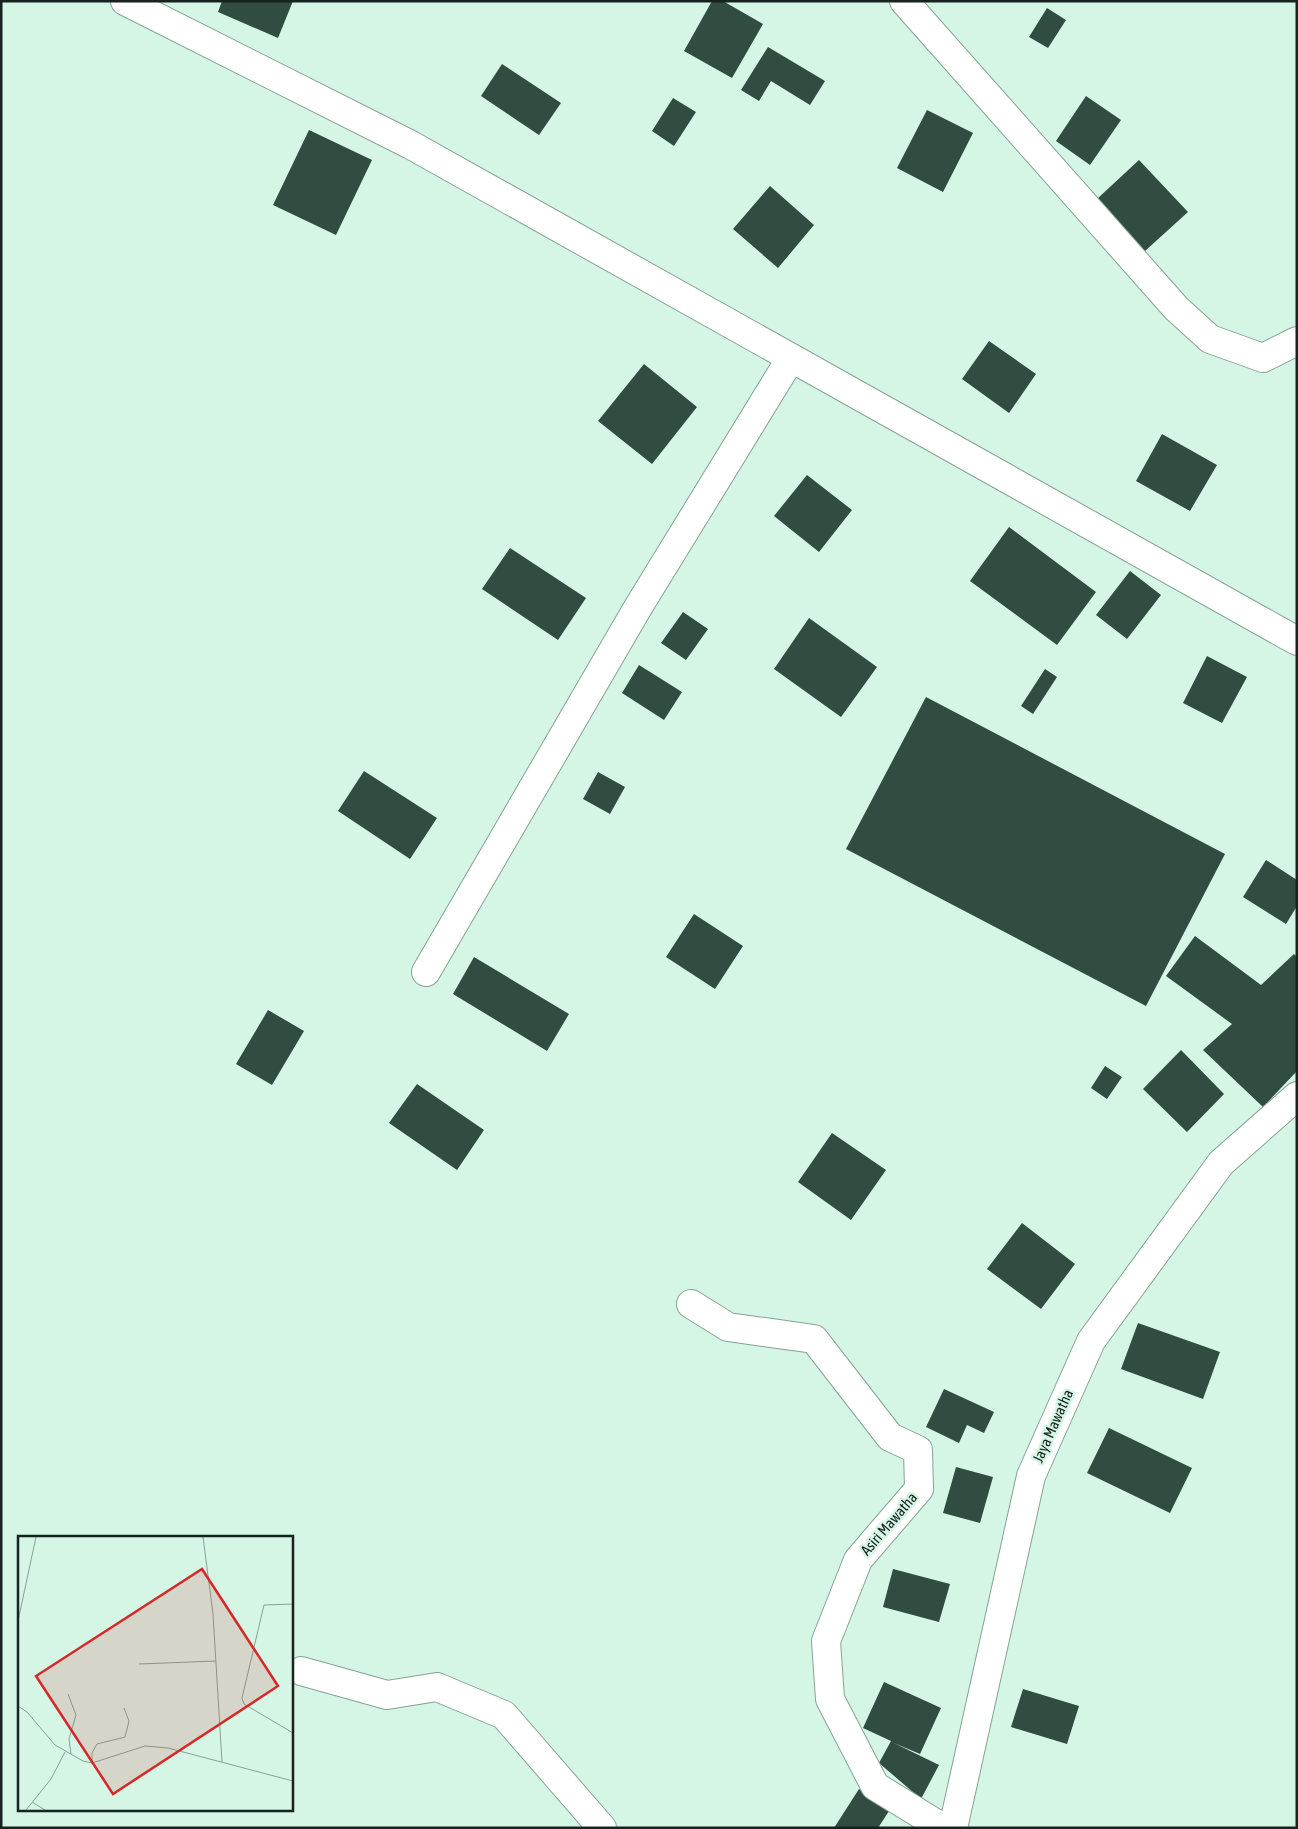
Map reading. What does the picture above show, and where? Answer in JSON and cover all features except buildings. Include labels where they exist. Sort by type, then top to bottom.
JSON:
[{"type":"street","points":[[125,1],[410,145],[1297,641]]},
{"type":"street","points":[[904,1],[1176,308],[1210,339],[1263,358],[1297,341]]},
{"type":"street","points":[[426,972],[636,608],[791,358]]},
{"type":"street","name":"Jaya Mawatha","points":[[953,1828],[1031,1476],[1091,1341],[1221,1163],[1297,1096]]},
{"type":"street","name":"Asiri Mawatha","points":[[691,1304],[728,1327],[814,1339],[890,1437],[918,1450],[919,1489],[858,1560],[826,1641],[830,1699],[875,1786],[943,1828]]},
{"type":"street","points":[[301,1671],[387,1695],[437,1688],[504,1715],[602,1828]]}]
